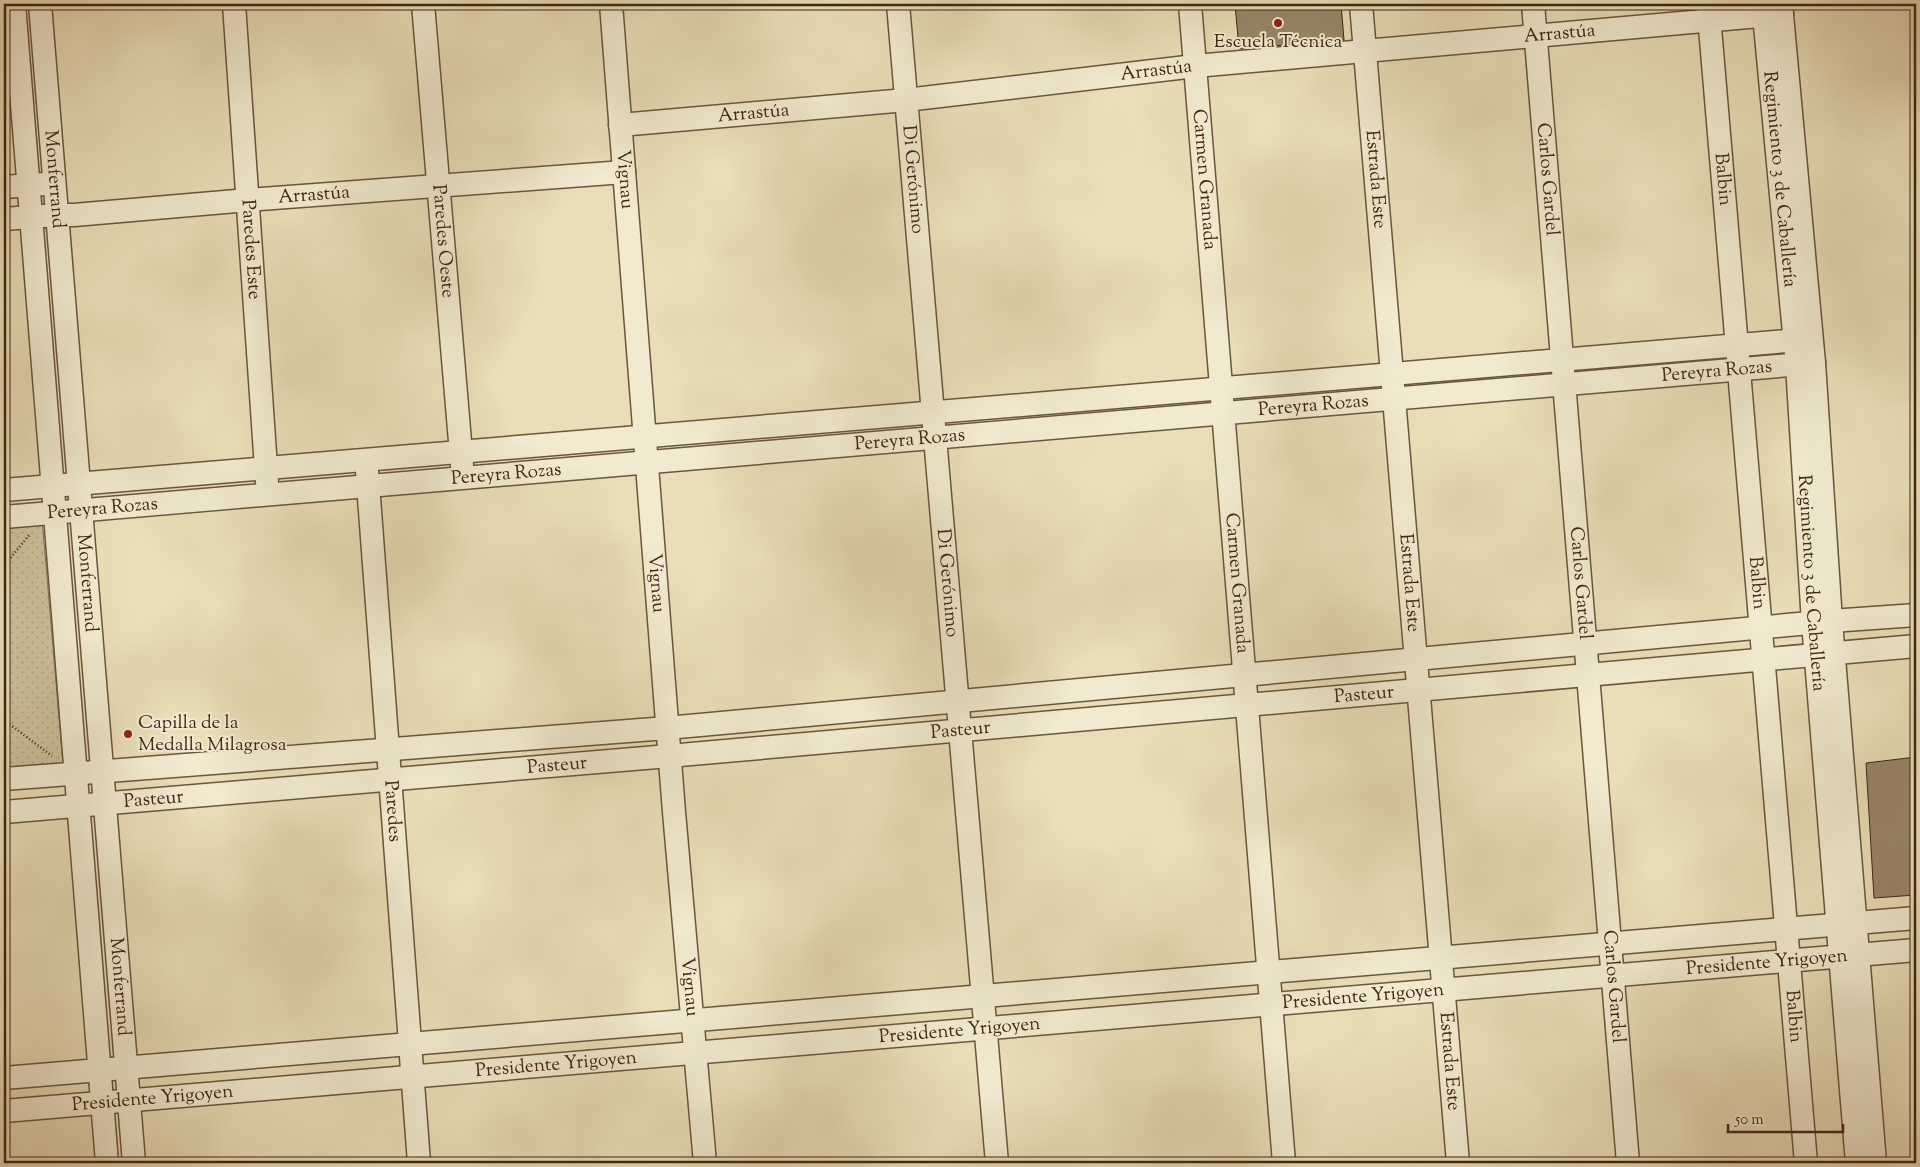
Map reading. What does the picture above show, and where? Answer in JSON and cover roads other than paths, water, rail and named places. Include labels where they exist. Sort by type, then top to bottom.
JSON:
[{"type":"street","name":"Monferrand","points":[[14,4],[107,1163]]},
{"type":"street","name":"Monferrand","points":[[40,4],[134,1163]]},
{"type":"street","name":"Paredes Este","points":[[234,4],[268,495]]},
{"type":"street","name":"Paredes Oeste","points":[[423,4],[463,478]]},
{"type":"street","name":"Vignau","points":[[611,4],[669,756],[705,1163]]},
{"type":"street","name":"Di Gerónimo","points":[[898,4],[997,1163]]},
{"type":"street","name":"Carmen Granada","points":[[1190,4],[1284,1163]]},
{"type":"street","name":"Estrada Este","points":[[1361,4],[1458,1163]]},
{"type":"street","name":"Carlos Gardel","points":[[1533,4],[1628,1163]]},
{"type":"street","name":"Arrastúa","points":[[620,125],[906,100],[1194,66],[1535,36],[1709,12],[1773,9]]},
{"type":"street","name":"Regimiento 3 de Caballería","points":[[1773,9],[1806,364],[1822,622],[1847,924],[1858,1163]]},
{"type":"street","name":"Balbin","points":[[1709,12],[1806,1163]]},
{"type":"street","name":"Arrastúa","points":[[4,219],[624,172]]},
{"type":"street","points":[[4,186],[54,183]]},
{"type":"street","name":"Pereyra Rozas","points":[[4,490],[1803,340]]},
{"type":"street","name":"Pereyra Rozas","points":[[4,518],[1806,364]]},
{"type":"street","name":"Paredes","points":[[366,459],[419,1163]]},
{"type":"street","name":"Pasteur","points":[[4,779],[667,728],[1761,627],[1916,615]]},
{"type":"street","name":"Pasteur","points":[[4,812],[669,756],[1916,646]]},
{"type":"street","name":"Presidente Yrigoyen","points":[[4,1078],[1916,918]]},
{"type":"street","name":"Presidente Yrigoyen","points":[[4,1112],[1916,950]]},
{"type":"street","name":"Regimiento 3 de Caballería","points":[[1849,956],[1875,1163]]},
{"type":"place","name":"Escuela Técnica","points":[[1278,23]]},
{"type":"place","name":"Capilla de la Medalla Milagrosa","points":[[128,734]]}]
